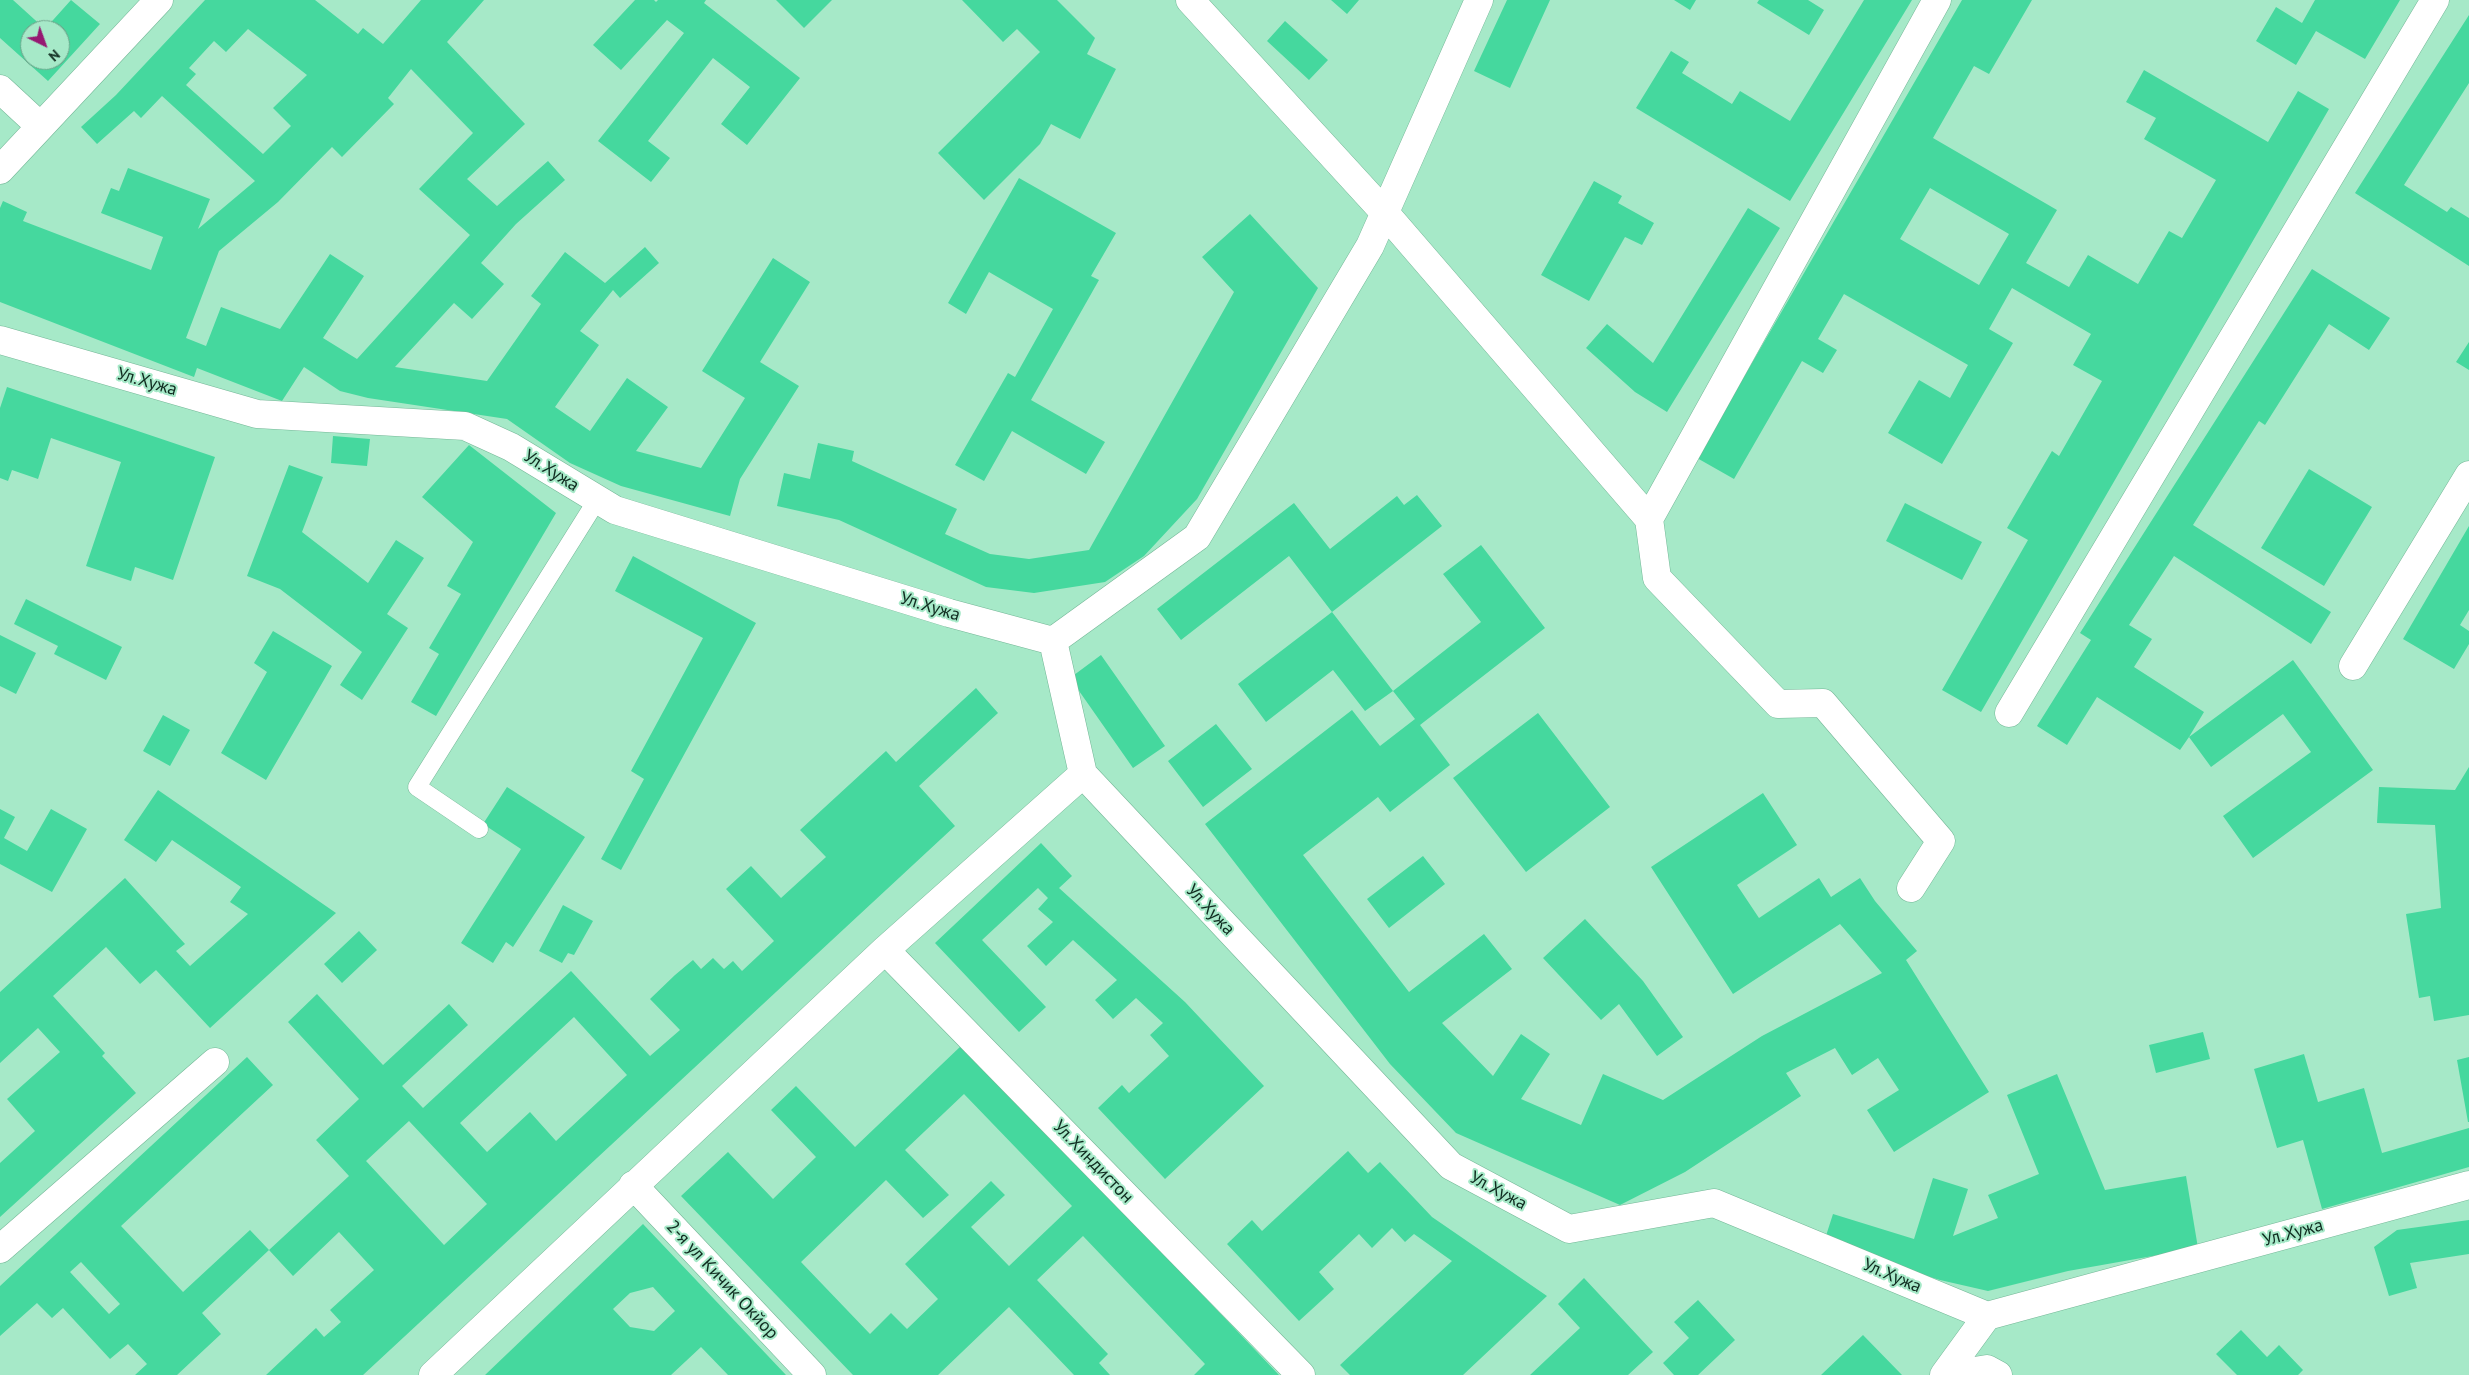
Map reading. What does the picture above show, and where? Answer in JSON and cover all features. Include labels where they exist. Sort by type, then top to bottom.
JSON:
[{"type":"street","points":[[0,170],[159,0]]},
{"type":"street","points":[[1190,0],[1384,213],[1649,519],[1658,578],[1778,704],[1823,703],[1941,841],[1911,888]]},
{"type":"street","points":[[433,1375],[885,950],[1083,774],[1053,642],[1197,537],[1370,246],[1479,0]]},
{"type":"street","points":[[1649,519],[1937,0]]},
{"type":"street","points":[[2009,713],[2435,0]]},
{"type":"street","points":[[0,89],[40,126]]},
{"type":"street","name":"Ул.Хужа","points":[[2,346],[256,414],[465,426],[511,446],[615,510],[949,613],[1053,642]]},
{"type":"street","points":[[2353,666],[2469,475]]},
{"type":"street","name":"Ул.Хужа","points":[[1083,774],[1450,1166],[1569,1229],[1714,1203],[1987,1316],[2469,1185]]},
{"type":"street","name":"Ул.Хиндистон","points":[[885,950],[1301,1375]]},
{"type":"street","points":[[0,1249],[215,1062]]},
{"type":"street","name":"2-я ул Кичик Окйор","points":[[633,1185],[812,1375]]},
{"type":"street","points":[[1944,1375],[1987,1316]]},
{"type":"street","points":[[1950,1375],[1987,1369],[1998,1375]]},
{"type":"lane","points":[[479,829],[417,787],[598,500]]},
{"type":"building","points":[[0,0],[13,0],[35,20],[20,20],[20,56],[0,38]]},
{"type":"building","points":[[71,0],[100,24],[70,57],[70,20],[53,20]]},
{"type":"building","points":[[205,0],[315,0],[358,34],[363,28],[383,44],[421,0],[484,0],[447,42],[525,124],[467,179],[497,206],[548,161],[565,180],[516,224],[481,263],[504,284],[472,319],[454,303],[395,367],[487,381],[541,304],[531,296],[565,252],[605,283],[645,247],[659,263],[620,298],[613,290],[580,331],[599,345],[555,407],[590,431],[627,378],[668,407],[636,451],[701,468],[745,398],[702,371],[773,258],[810,282],[760,362],[799,386],[740,479],[730,516],[621,486],[570,463],[507,419],[368,398],[340,391],[304,367],[282,401],[197,368],[194,377],[0,302],[0,208],[3,201],[27,212],[23,221],[151,270],[163,237],[101,213],[111,188],[119,191],[128,168],[210,199],[198,229],[255,181],[162,96],[141,118],[134,111],[97,144],[81,127],[116,95]],"holes":[[[248,29],[307,75],[273,108],[291,126],[263,154],[186,85],[196,74],[189,68],[214,41],[226,52]],[[411,69],[473,133],[419,189],[470,235],[357,359],[323,338],[364,276],[330,254],[280,329],[221,307],[206,346],[186,338],[219,251],[278,202],[332,147],[342,157],[394,104],[388,98]]]},
{"type":"building","points":[[635,0],[654,0],[656,2],[658,0],[706,0],[704,3],[800,78],[747,145],[721,124],[750,87],[713,58],[648,141],[670,158],[651,182],[598,141],[684,33],[667,20],[621,70],[593,45]]},
{"type":"building","points":[[776,0],[832,0],[804,28]]},
{"type":"building","points":[[962,0],[1057,0],[1095,38],[1087,54],[1116,69],[1080,139],[1051,124],[1040,144],[984,200],[938,153],[1040,52],[1017,29],[1003,42]]},
{"type":"building","points":[[1331,0],[1359,0],[1347,14]]},
{"type":"building","points":[[1507,0],[1550,0],[1510,88],[1474,71]]},
{"type":"building","points":[[1674,0],[1696,0],[1690,10]]},
{"type":"building","points":[[1759,0],[1808,0],[1824,10],[1809,35],[1757,3]]},
{"type":"building","points":[[1864,0],[1912,0],[1790,201],[1636,108],[1671,51],[1689,62],[1682,73],[1732,104],[1740,91],[1790,121]]},
{"type":"building","points":[[1962,0],[2032,0],[1989,74],[1974,66],[1933,138],[2057,210],[2026,263],[2069,287],[2088,255],[2138,284],[2169,231],[2182,238],[2216,180],[2144,139],[2156,118],[2126,102],[2144,70],[2268,142],[2298,91],[2329,109],[1981,712],[1942,690],[2028,540],[2007,528],[2052,451],[2059,456],[2102,381],[2073,365],[2091,334],[2012,288],[1989,329],[2013,343],[1942,464],[1888,433],[1919,380],[1950,398],[1968,365],[1844,294],[1818,339],[1837,350],[1823,373],[1802,361],[1734,479],[1697,458]],"holes":[[[1930,188],[2009,234],[1979,285],[1900,239]]]},
{"type":"building","points":[[2315,0],[2400,0],[2365,59],[2316,31],[2296,65],[2256,41],[2276,7],[2302,23]]},
{"type":"building","points":[[2469,15],[2469,83],[2404,185],[2447,212],[2451,207],[2469,218],[2469,266],[2355,193]]},
{"type":"building","points":[[1285,21],[1328,60],[1309,80],[1267,41]]},
{"type":"building","points":[[36,70],[58,70],[48,81]]},
{"type":"building","points":[[1019,178],[1116,233],[1091,276],[1099,280],[1031,400],[1105,442],[1086,474],[1012,431],[984,481],[955,465],[1008,373],[1015,377],[1053,309],[989,272],[966,314],[948,303]]},
{"type":"building","points":[[1594,181],[1622,196],[1618,203],[1654,223],[1642,245],[1625,237],[1589,301],[1541,275]]},
{"type":"building","points":[[1748,208],[1780,228],[1667,412],[1635,392],[1586,348],[1607,324],[1653,363]]},
{"type":"building","points":[[1250,214],[1318,288],[1197,499],[1144,556],[1105,582],[1034,593],[986,587],[839,520],[777,506],[784,473],[810,479],[818,443],[854,451],[852,461],[957,509],[945,534],[990,554],[1029,559],[1089,550],[1234,292],[1202,257]]},
{"type":"building","points":[[2312,269],[2390,318],[2369,350],[2329,324],[2265,425],[2259,421],[2193,525],[2331,612],[2311,644],[2174,556],[2129,625],[2152,639],[2134,667],[2204,712],[2180,750],[2097,697],[2067,745],[2037,726],[2091,640],[2080,633]]},
{"type":"building","points":[[2469,342],[2469,370],[2456,362]]},
{"type":"building","points":[[7,387],[215,457],[173,580],[135,567],[131,581],[86,566],[121,462],[51,438],[38,479],[12,470],[8,481],[0,478],[0,408]]},
{"type":"building","points":[[333,436],[370,439],[367,466],[331,463]]},
{"type":"building","points":[[469,445],[556,513],[436,716],[411,702],[439,654],[429,648],[461,594],[447,586],[473,542],[422,497]]},
{"type":"building","points":[[289,465],[323,477],[302,532],[368,583],[396,540],[424,558],[387,614],[408,628],[362,700],[340,685],[362,652],[280,589],[247,576]]},
{"type":"building","points":[[2309,469],[2372,507],[2324,586],[2261,548]]},
{"type":"building","points":[[1417,495],[1442,526],[1332,612],[1289,556],[1181,640],[1157,609],[1294,503],[1330,549],[1397,496],[1404,505]]},
{"type":"building","points":[[1905,503],[1982,542],[1962,580],[1886,541]]},
{"type":"building","points":[[2469,526],[2469,610],[2460,625],[2469,631],[2469,644],[2454,669],[2403,639]]},
{"type":"building","points":[[1481,545],[1545,628],[1420,725],[1450,765],[1390,812],[1378,797],[1303,855],[1409,992],[1484,934],[1512,969],[1442,1023],[1493,1076],[1521,1034],[1550,1054],[1521,1099],[1581,1125],[1603,1074],[1663,1100],[1762,1036],[1882,973],[1840,924],[1733,994],[1651,867],[1763,793],[1797,845],[1737,885],[1759,918],[1819,878],[1831,897],[1860,878],[1875,901],[1917,951],[1906,960],[1989,1092],[1894,1152],[1867,1110],[1899,1090],[1878,1058],[1852,1075],[1835,1048],[1786,1073],[1801,1096],[1685,1172],[1620,1205],[1456,1133],[1390,1064],[1205,824],[1352,710],[1380,746],[1415,719],[1393,691],[1481,622],[1443,574]]},
{"type":"building","points":[[633,556],[756,623],[621,870],[601,859],[644,779],[631,771],[703,638],[615,591]]},
{"type":"building","points":[[26,599],[122,647],[106,680],[54,654],[58,646],[14,624]]},
{"type":"building","points":[[1332,612],[1393,691],[1365,711],[1333,670],[1266,722],[1238,684]]},
{"type":"building","points":[[273,631],[332,666],[266,780],[221,753],[267,672],[254,663]]},
{"type":"building","points":[[0,635],[36,653],[16,694],[0,686]]},
{"type":"building","points":[[1101,655],[1165,746],[1133,768],[1070,678]]},
{"type":"building","points":[[2293,660],[2373,770],[2253,858],[2223,816],[2311,752],[2283,714],[2211,767],[2189,737]]},
{"type":"building","points":[[976,688],[998,713],[919,786],[955,826],[363,1375],[266,1375],[316,1328],[324,1337],[341,1322],[330,1310],[374,1270],[339,1232],[293,1276],[269,1250],[349,1176],[316,1140],[359,1099],[288,1022],[317,994],[383,1065],[449,1004],[468,1025],[402,1086],[423,1108],[571,971],[650,1056],[680,1030],[650,999],[675,975],[693,960],[701,969],[713,958],[724,969],[733,961],[742,971],[774,941],[726,889],[751,866],[781,898],[826,857],[800,830],[886,751],[896,762]],"holes":[[[574,1017],[627,1075],[556,1141],[530,1112],[487,1152],[460,1123]],[[409,1121],[487,1204],[444,1245],[366,1161]]]},
{"type":"building","points":[[1538,713],[1610,807],[1526,872],[1453,778]]},
{"type":"building","points":[[163,715],[190,730],[170,766],[143,751]]},
{"type":"building","points":[[1216,724],[1252,769],[1203,807],[1168,761]]},
{"type":"building","points":[[2469,767],[2469,1015],[2434,1021],[2430,996],[2419,998],[2406,914],[2441,908],[2435,825],[2377,823],[2379,787],[2455,790]]},
{"type":"building","points":[[507,787],[585,837],[513,947],[506,942],[493,963],[461,943],[521,849],[483,824]]},
{"type":"building","points":[[158,790],[336,913],[210,1028],[156,970],[140,984],[106,947],[53,996],[105,1053],[102,1056],[136,1093],[0,1217],[0,1163],[35,1131],[7,1099],[60,1052],[38,1028],[0,1063],[0,992],[125,878],[185,944],[176,951],[190,966],[248,914],[230,902],[241,887],[172,840],[156,862],[124,840]]},
{"type":"building","points":[[0,809],[15,817],[4,838],[27,851],[51,809],[87,829],[52,892],[0,864]]},
{"type":"building","points":[[1041,843],[1072,876],[1059,888],[1185,1002],[1264,1086],[1165,1179],[1098,1108],[1122,1085],[1129,1093],[1169,1056],[1150,1035],[1163,1023],[1136,998],[1113,1019],[1095,1000],[1117,980],[1073,940],[1046,966],[1027,946],[1053,922],[1038,909],[1048,898],[1038,888],[982,940],[1046,1007],[1019,1032],[935,943]]},
{"type":"building","points":[[1423,856],[1445,884],[1389,928],[1367,899]]},
{"type":"building","points":[[563,905],[593,921],[574,955],[568,953],[562,963],[539,951]]},
{"type":"building","points":[[1585,919],[1643,981],[1683,1037],[1657,1056],[1619,1004],[1601,1020],[1543,958]]},
{"type":"building","points":[[359,931],[377,950],[342,983],[324,964]]},
{"type":"building","points":[[2203,1032],[2210,1059],[2156,1073],[2149,1045]]},
{"type":"building","points":[[962,1045],[1279,1375],[1194,1375],[1205,1364],[1083,1236],[1037,1280],[1108,1354],[1099,1363],[1110,1375],[1074,1375],[1009,1307],[938,1375],[853,1375],[681,1196],[728,1152],[773,1199],[816,1157],[771,1110],[796,1086],[855,1147]],"holes":[[[964,1094],[1072,1206],[1009,1266],[971,1227],[1005,1195],[991,1181],[905,1264],[938,1299],[907,1329],[891,1313],[870,1334],[801,1262],[886,1180],[923,1218],[949,1195],[905,1150]]]},
{"type":"building","points":[[2304,1054],[2318,1102],[2364,1088],[2382,1153],[2469,1128],[2469,1167],[2322,1209],[2303,1140],[2277,1148],[2254,1069]]},
{"type":"building","points":[[247,1057],[273,1085],[121,1226],[183,1292],[250,1230],[269,1250],[202,1313],[221,1334],[177,1375],[135,1375],[147,1364],[128,1344],[110,1359],[63,1308],[52,1318],[37,1303],[0,1336],[0,1286]],"holes":[[[81,1262],[120,1304],[109,1314],[70,1272]]]},
{"type":"building","points":[[2469,1057],[2469,1122],[2468,1122],[2457,1060]]},
{"type":"building","points":[[2057,1074],[2105,1190],[2186,1176],[2198,1248],[2068,1271],[1988,1291],[1940,1280],[1823,1245],[1833,1214],[1914,1239],[1933,1178],[1968,1189],[1953,1236],[1998,1218],[1988,1195],[2039,1174],[2007,1095]]},
{"type":"building","points":[[1348,1151],[1368,1173],[1380,1162],[1432,1217],[1547,1296],[1463,1375],[1350,1375],[1340,1365],[1452,1261],[1414,1234],[1405,1242],[1392,1228],[1372,1248],[1359,1234],[1319,1272],[1334,1289],[1299,1321],[1227,1244],[1252,1220],[1262,1231]]},
{"type":"building","points":[[2469,1220],[2469,1254],[2410,1263],[2417,1288],[2389,1296],[2374,1247],[2397,1230]]},
{"type":"building","points":[[643,1224],[786,1375],[728,1375],[701,1347],[671,1375],[485,1375]],"holes":[[[653,1287],[675,1311],[654,1331],[630,1327],[613,1309],[630,1293]]]},
{"type":"building","points":[[1584,1278],[1653,1352],[1628,1375],[1530,1375],[1580,1328],[1558,1304]]},
{"type":"building","points":[[1698,1300],[1735,1340],[1698,1375],[1674,1375],[1663,1363],[1689,1338],[1674,1322]]},
{"type":"building","points":[[2241,1330],[2267,1357],[2279,1345],[2303,1370],[2298,1375],[2237,1375],[2216,1354]]},
{"type":"building","points":[[1863,1335],[1902,1375],[1821,1375]]}]
